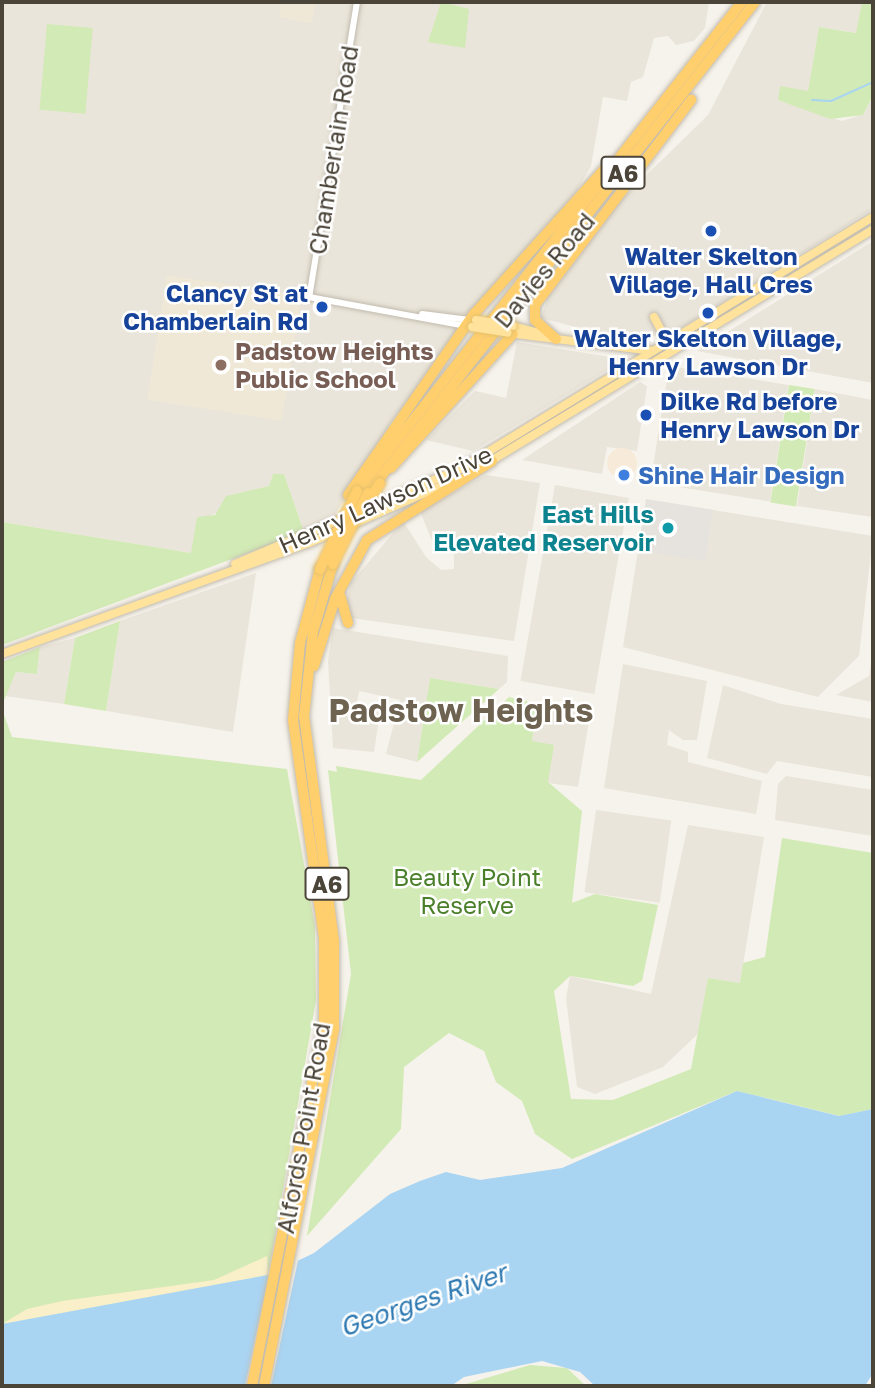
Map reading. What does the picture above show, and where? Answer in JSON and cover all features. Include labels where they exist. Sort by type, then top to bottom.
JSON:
[{"type":"highway","name":"Davies Road","points":[[475,328],[672,96],[742,2]]},
{"type":"highway","name":"Davies Road","points":[[475,328],[736,33],[755,2]]},
{"type":"highway","points":[[556,338],[535,320],[536,305],[736,33]]},
{"type":"highway","name":"A6","points":[[475,328],[672,96]]},
{"type":"highway","name":"Alfords Point Road","points":[[264,1386],[329,1073],[336,993],[332,921],[306,758],[308,660],[333,564],[354,518],[475,328]]},
{"type":"highway","name":"Alfords Point Road","points":[[252,1386],[320,1057],[325,985],[295,756],[295,680],[317,570],[353,493],[475,328]]},
{"type":"highway","points":[[378,482],[511,331]]},
{"type":"highway","name":"A6","points":[[306,758],[316,653],[346,575],[380,528],[491,457]]},
{"type":"highway","points":[[346,575],[338,602],[348,623]]},
{"type":"main road","name":"Henry Lawson Drive","points":[[491,457],[873,217]]},
{"type":"main road","name":"Henry Lawson Drive","points":[[2,654],[374,517],[491,457],[657,363],[873,229]]},
{"type":"main road","points":[[654,317],[664,336],[679,337]]},
{"type":"main road","points":[[475,328],[511,331],[615,349],[656,351],[657,363]]},
{"type":"main road","points":[[615,349],[629,356],[628,369]]},
{"type":"street","name":"Chamberlain Road","points":[[357,2],[309,298],[475,328]]},
{"type":"shaded area","points":[[2,2],[709,2],[705,28],[694,41],[676,45],[668,36],[654,38],[643,77],[631,82],[627,101],[603,97],[591,166],[568,206],[473,310],[390,424],[332,519],[304,532],[284,474],[273,474],[269,486],[227,496],[221,510],[207,518],[191,553],[2,522]]},
{"type":"shaded area","points":[[281,2],[315,2],[312,23],[279,17]]},
{"type":"shaded area","points":[[767,2],[862,2],[857,33],[819,27],[808,92],[778,100],[842,121],[864,114],[873,96],[873,209],[681,328],[633,342],[541,318],[548,297],[623,198],[708,115]]},
{"type":"shaded area","points":[[873,241],[873,383],[697,351]]},
{"type":"shaded area","name":"Padstow Heights Public School","points":[[167,275],[301,296],[282,421],[147,399]]},
{"type":"shaded area","points":[[517,342],[616,358],[614,366],[473,451],[426,440],[475,391],[506,398]]},
{"type":"shaded area","points":[[669,366],[789,385],[770,501],[651,483]]},
{"type":"shaded area","points":[[640,382],[647,386],[637,451],[607,447],[602,474],[522,460]]},
{"type":"shaded area","points":[[815,389],[873,400],[873,517],[797,506]]},
{"type":"shaded area","points":[[622,448],[633,452],[637,463],[633,474],[622,478],[611,474],[607,463],[611,452]]},
{"type":"shaded area","points":[[486,475],[540,483],[514,641],[351,618],[344,612],[351,583],[403,521],[426,557],[441,570],[454,569],[454,554],[434,546],[420,511]]},
{"type":"shaded area","points":[[555,485],[629,498],[594,694],[520,681]]},
{"type":"shaded area","points":[[646,499],[713,510],[705,561],[638,550]]},
{"type":"shaded area","points":[[713,510],[873,536],[859,656],[818,697],[623,647],[638,550],[705,560]]},
{"type":"shaded area","points":[[256,573],[233,732],[106,711],[120,621]]},
{"type":"shaded area","points":[[333,628],[508,656],[507,682],[499,689],[430,678],[417,762],[386,754],[400,700],[359,691],[356,708],[380,712],[374,752],[333,748],[328,661]]},
{"type":"shaded area","points":[[75,638],[64,704],[5,696],[16,672],[37,674],[40,647]]},
{"type":"shaded area","points":[[873,653],[873,702],[836,695],[869,676]]},
{"type":"shaded area","points":[[623,664],[707,681],[697,740],[683,740],[669,730],[667,745],[688,752],[688,762],[762,781],[756,814],[604,788]]},
{"type":"shaded area","points":[[723,685],[781,704],[873,719],[873,777],[777,761],[767,774],[707,758]]},
{"type":"shaded area","points":[[537,704],[590,715],[578,787],[548,783],[532,741]]},
{"type":"shaded area","points":[[786,776],[873,790],[873,836],[775,820],[778,784]]},
{"type":"shaded area","points":[[596,810],[671,821],[660,903],[584,892]]},
{"type":"shaded area","points":[[688,825],[764,837],[740,983],[708,978],[701,1031],[663,1067],[595,1094],[577,1087],[566,998],[570,976],[651,994]]},
{"type":"green space","points":[[441,2],[469,9],[465,48],[428,42]]},
{"type":"green space","points":[[862,2],[873,2],[873,96],[863,115],[830,119],[778,100],[780,86],[808,91],[819,27],[856,33]]},
{"type":"green space","points":[[47,24],[93,28],[85,114],[40,110]]},
{"type":"green space","points":[[789,385],[815,389],[796,507],[770,503]]},
{"type":"green space","points":[[273,474],[284,474],[304,532],[2,645],[2,522],[191,553],[197,517],[215,515],[226,496],[269,486]]},
{"type":"green space","points":[[120,621],[106,711],[64,704],[75,638]]},
{"type":"green space","points":[[40,647],[37,674],[16,672],[2,705],[2,662]]},
{"type":"green space","points":[[430,678],[499,689],[417,762]]},
{"type":"green space","name":"Beauty Point Reserve","points":[[509,697],[537,704],[532,741],[554,745],[548,782],[582,811],[572,903],[595,894],[658,905],[642,981],[633,986],[570,976],[554,991],[571,1099],[613,1100],[691,1069],[708,978],[740,983],[743,963],[765,957],[782,838],[873,853],[873,1109],[840,1116],[737,1091],[572,1159],[535,1134],[522,1101],[496,1082],[484,1051],[449,1033],[404,1067],[401,1129],[307,1236],[351,974],[328,770],[337,772],[336,766],[421,780]]},
{"type":"green space","points":[[2,709],[12,737],[287,769],[315,926],[316,1000],[268,1275],[2,1324]]},
{"type":"green space","points":[[530,1365],[567,1368],[586,1386],[459,1386]]},
{"type":"sand","points":[[267,1256],[268,1275],[2,1324],[27,1309],[62,1301],[214,1280]]},
{"type":"water","name":"Georges River","points":[[737,1091],[839,1116],[873,1109],[873,1373],[865,1386],[595,1386],[580,1372],[542,1361],[464,1377],[451,1386],[2,1386],[2,1324],[268,1275],[314,1253],[390,1194],[420,1181],[446,1172],[480,1180],[562,1168]]},
{"type":"pier","points":[[299,1256],[271,1386],[245,1386],[270,1270]]},
{"type":"waterway","points":[[812,100],[831,101],[873,82]]},
{"type":"place","name":"Walter Skelton Village, Hall Cres","points":[[711,231]]},
{"type":"place","name":"Clancy St at Chamberlain Rd","points":[[322,307]]},
{"type":"place","name":"Walter Skelton Village, Henry Lawson Dr","points":[[708,313]]},
{"type":"place","name":"Padstow Heights Public School","points":[[221,365]]},
{"type":"place","name":"Dilke Rd before Henry Lawson Dr","points":[[646,415]]},
{"type":"place","name":"Shine Hair Design","points":[[624,475]]},
{"type":"place","name":"East Hills Elevated Reservoir","points":[[668,528]]},
{"type":"district","name":"Padstow Heights","points":[[461,710]]}]
